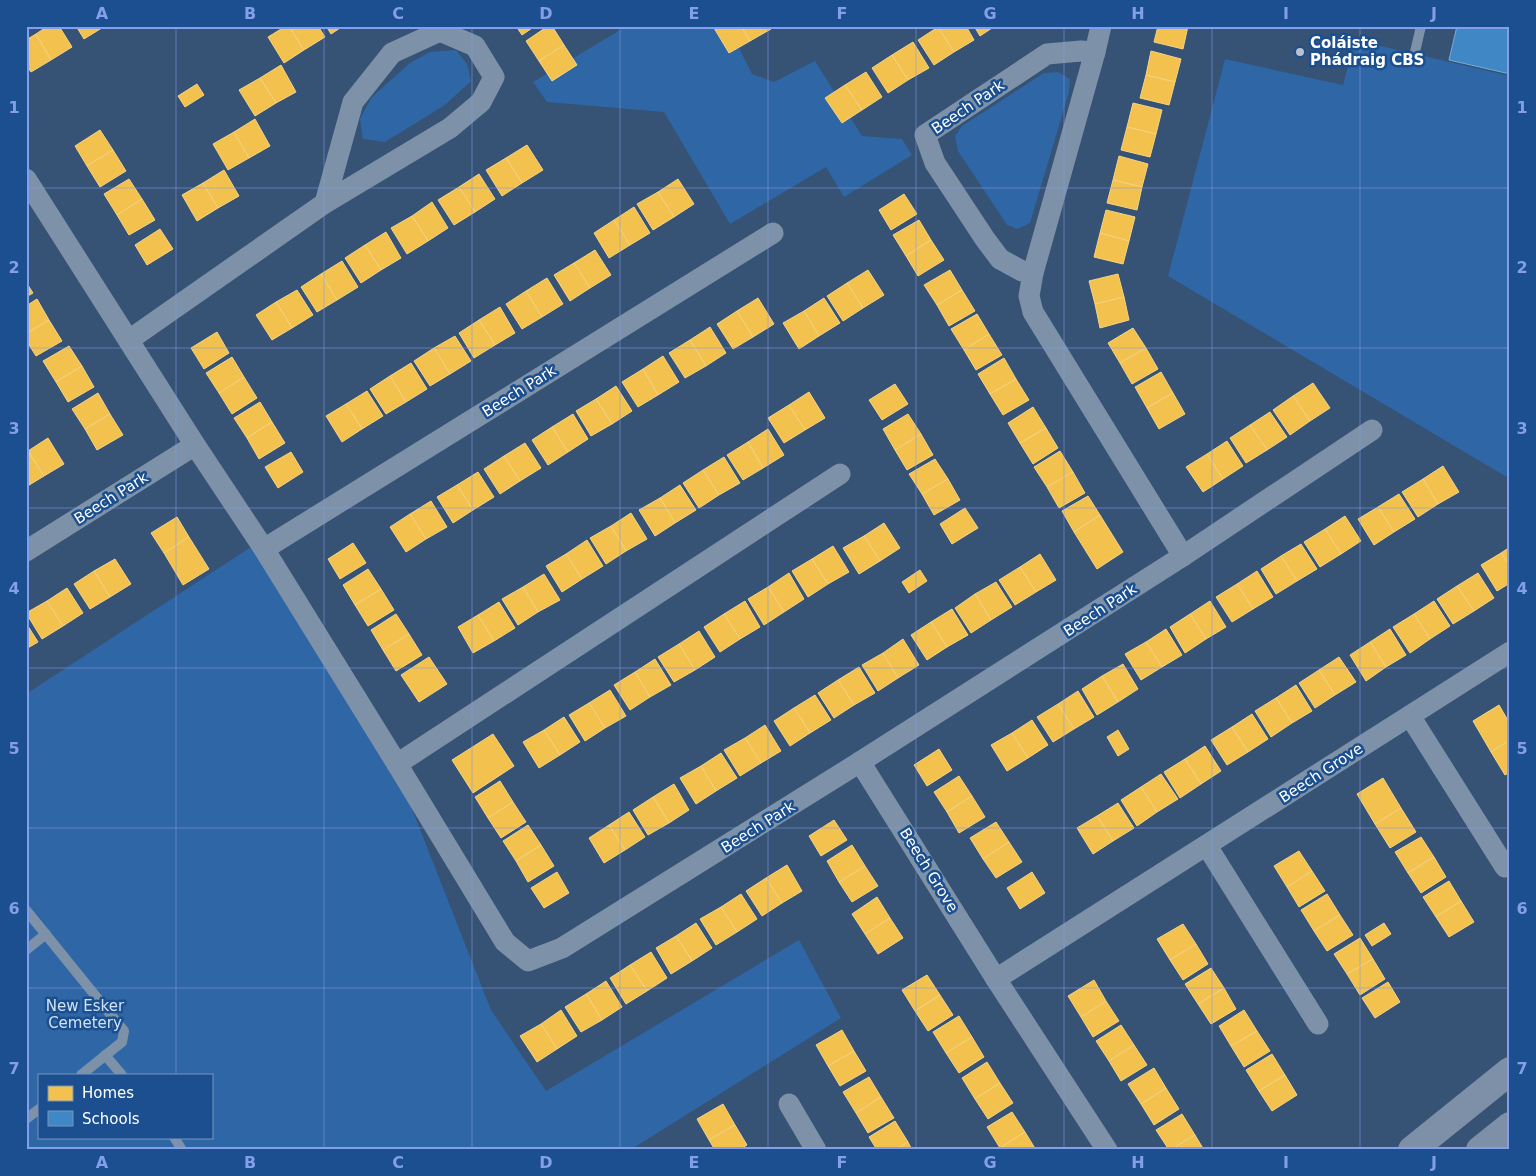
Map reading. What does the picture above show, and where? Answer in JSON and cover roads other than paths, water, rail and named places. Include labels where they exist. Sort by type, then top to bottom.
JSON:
[{"type":"highway","points":[[1412,1150],[1510,1071]]},
{"type":"highway","points":[[1480,1150],[1510,1126]]},
{"type":"street","points":[[1101,26],[1033,273],[1029,296],[1033,312],[1183,556]]},
{"type":"street","points":[[129,340],[324,203],[450,128],[481,102],[494,77],[475,46],[440,31],[392,53],[353,102],[324,203]]},
{"type":"street","name":"Beech Park","points":[[1033,273],[1022,271],[1000,259],[935,163],[925,135],[1047,54],[1081,51],[1095,52]]},
{"type":"street","name":"Beech Park","points":[[26,179],[195,446],[264,549],[398,764],[505,942],[528,961],[562,948],[860,762],[1183,556],[1372,430]]},
{"type":"street","name":"Beech Park","points":[[264,549],[774,233]]},
{"type":"street","name":"Beech Park","points":[[26,551],[195,446]]},
{"type":"street","points":[[398,764],[840,474]]},
{"type":"street","name":"Beech Grove","points":[[996,978],[1510,652]]},
{"type":"street","points":[[1410,716],[1505,867]]},
{"type":"street","name":"Beech Grove","points":[[860,762],[1107,1150]]},
{"type":"street","points":[[1206,846],[1318,1024]]},
{"type":"street","points":[[789,1104],[816,1150]]},
{"type":"lane","points":[[1415,52],[1421,26]]},
{"type":"lane","points":[[26,910],[124,1031],[122,1042],[82,1074]]},
{"type":"lane","points":[[26,950],[46,934]]},
{"type":"lane","points":[[105,1055],[121,1074]]},
{"type":"lane","points":[[26,1119],[38,1110]]},
{"type":"lane","points":[[175,1138],[182,1150]]},
{"type":"place","name":"Coláiste Phádraig CBS","points":[[1300,52]]},
{"type":"park label","name":"New Esker Cemetery","points":[[85,1014]]}]
